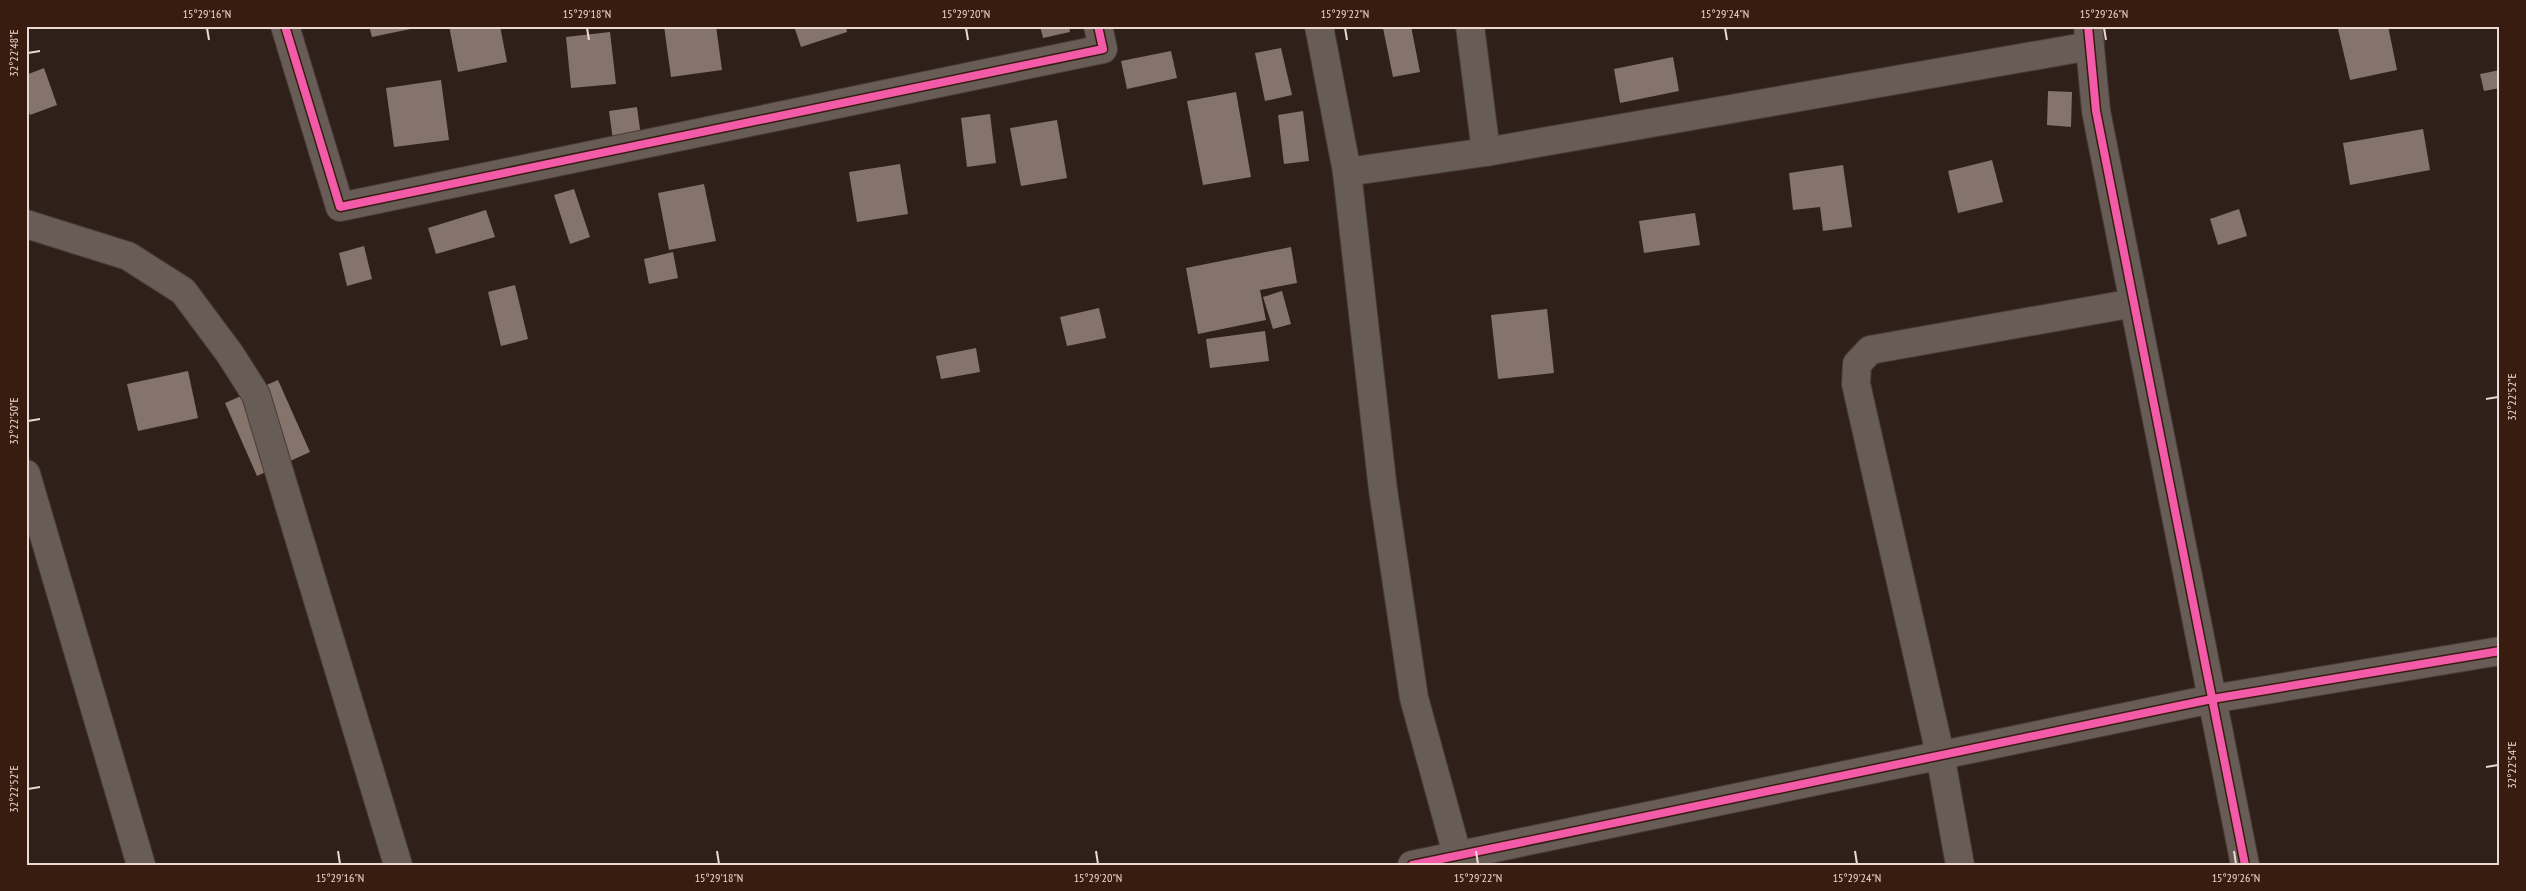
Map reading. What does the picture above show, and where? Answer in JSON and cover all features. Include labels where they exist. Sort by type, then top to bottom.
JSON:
[{"type":"street","points":[[285,26],[340,207],[1103,49],[1098,26]]},
{"type":"street","points":[[1319,26],[1347,172],[1383,490],[1414,698],[1459,860]]},
{"type":"street","points":[[1470,26],[1486,152]]},
{"type":"street","points":[[1347,172],[1486,152],[2089,36],[2096,111],[2245,865]]},
{"type":"street","points":[[26,224],[128,256],[183,291],[230,354],[256,395],[398,865]]},
{"type":"street","points":[[1960,865],[1940,754],[1856,384],[1857,364],[1870,350],[2134,303]]},
{"type":"street","points":[[26,474],[141,865]]},
{"type":"street","points":[[1412,865],[1459,860],[1940,754],[2212,699],[2500,651]]},
{"type":"building","points":[[369,26],[420,26],[420,27],[372,37]]},
{"type":"building","points":[[449,26],[500,26],[507,62],[458,72]]},
{"type":"building","points":[[664,26],[716,26],[722,70],[671,77]]},
{"type":"building","points":[[794,26],[846,26],[847,32],[801,47]]},
{"type":"building","points":[[1040,26],[1069,26],[1070,32],[1043,38]]},
{"type":"building","points":[[1411,26],[1420,72],[1393,77],[1383,28]]},
{"type":"building","points":[[2353,26],[2388,26],[2397,70],[2350,80],[2338,29]]},
{"type":"building","points":[[610,32],[616,84],[571,88],[566,37]]},
{"type":"building","points":[[1281,48],[1292,95],[1265,101],[1255,53]]},
{"type":"building","points":[[1171,51],[1177,78],[1127,89],[1121,61]]},
{"type":"building","points":[[1673,57],[1679,91],[1620,103],[1614,69]]},
{"type":"building","points":[[44,68],[57,105],[30,115],[26,106],[26,75]]},
{"type":"building","points":[[2500,70],[2500,88],[2484,91],[2480,74]]},
{"type":"building","points":[[441,80],[449,140],[394,147],[386,88]]},
{"type":"building","points":[[2048,91],[2072,92],[2071,127],[2047,125]]},
{"type":"building","points":[[1236,92],[1251,177],[1203,185],[1187,101]]},
{"type":"building","points":[[637,107],[641,137],[613,140],[609,111]]},
{"type":"building","points":[[1303,111],[1309,161],[1284,164],[1278,115]]},
{"type":"building","points":[[990,114],[996,163],[967,167],[961,118]]},
{"type":"building","points":[[1057,120],[1067,178],[1021,186],[1010,128]]},
{"type":"building","points":[[2423,129],[2430,170],[2350,185],[2343,143]]},
{"type":"building","points":[[1992,160],[2003,202],[1958,213],[1948,171]]},
{"type":"building","points":[[900,164],[908,214],[857,222],[849,172]]},
{"type":"building","points":[[1843,165],[1852,227],[1823,231],[1820,207],[1793,210],[1789,173]]},
{"type":"building","points":[[704,184],[716,241],[669,250],[658,193]]},
{"type":"building","points":[[574,189],[590,237],[570,244],[554,195]]},
{"type":"building","points":[[2239,209],[2247,236],[2218,245],[2210,219]]},
{"type":"building","points":[[486,210],[495,237],[436,254],[428,228]]},
{"type":"building","points":[[1695,213],[1700,245],[1644,253],[1639,221]]},
{"type":"building","points":[[364,246],[372,279],[347,286],[339,253]]},
{"type":"building","points":[[1291,247],[1297,283],[1260,290],[1266,320],[1198,334],[1186,268]]},
{"type":"building","points":[[673,252],[678,278],[649,284],[644,259]]},
{"type":"building","points":[[515,285],[528,339],[501,346],[488,292]]},
{"type":"building","points":[[1282,291],[1291,324],[1273,329],[1263,297]]},
{"type":"building","points":[[1099,308],[1106,338],[1067,346],[1060,317]]},
{"type":"building","points":[[1547,309],[1554,373],[1498,379],[1491,315]]},
{"type":"building","points":[[1265,331],[1269,361],[1210,368],[1206,339]]},
{"type":"building","points":[[976,348],[980,372],[941,379],[936,356]]},
{"type":"building","points":[[188,371],[198,418],[138,431],[127,384]]},
{"type":"building","points":[[278,380],[310,452],[257,476],[225,403]]},
{"type":"cycle path","points":[[285,26],[340,207],[1103,49],[1098,26]]},
{"type":"cycle path","points":[[2088,26],[2096,111],[2245,865]]},
{"type":"cycle path","points":[[1412,865],[2212,699],[2500,651]]}]
